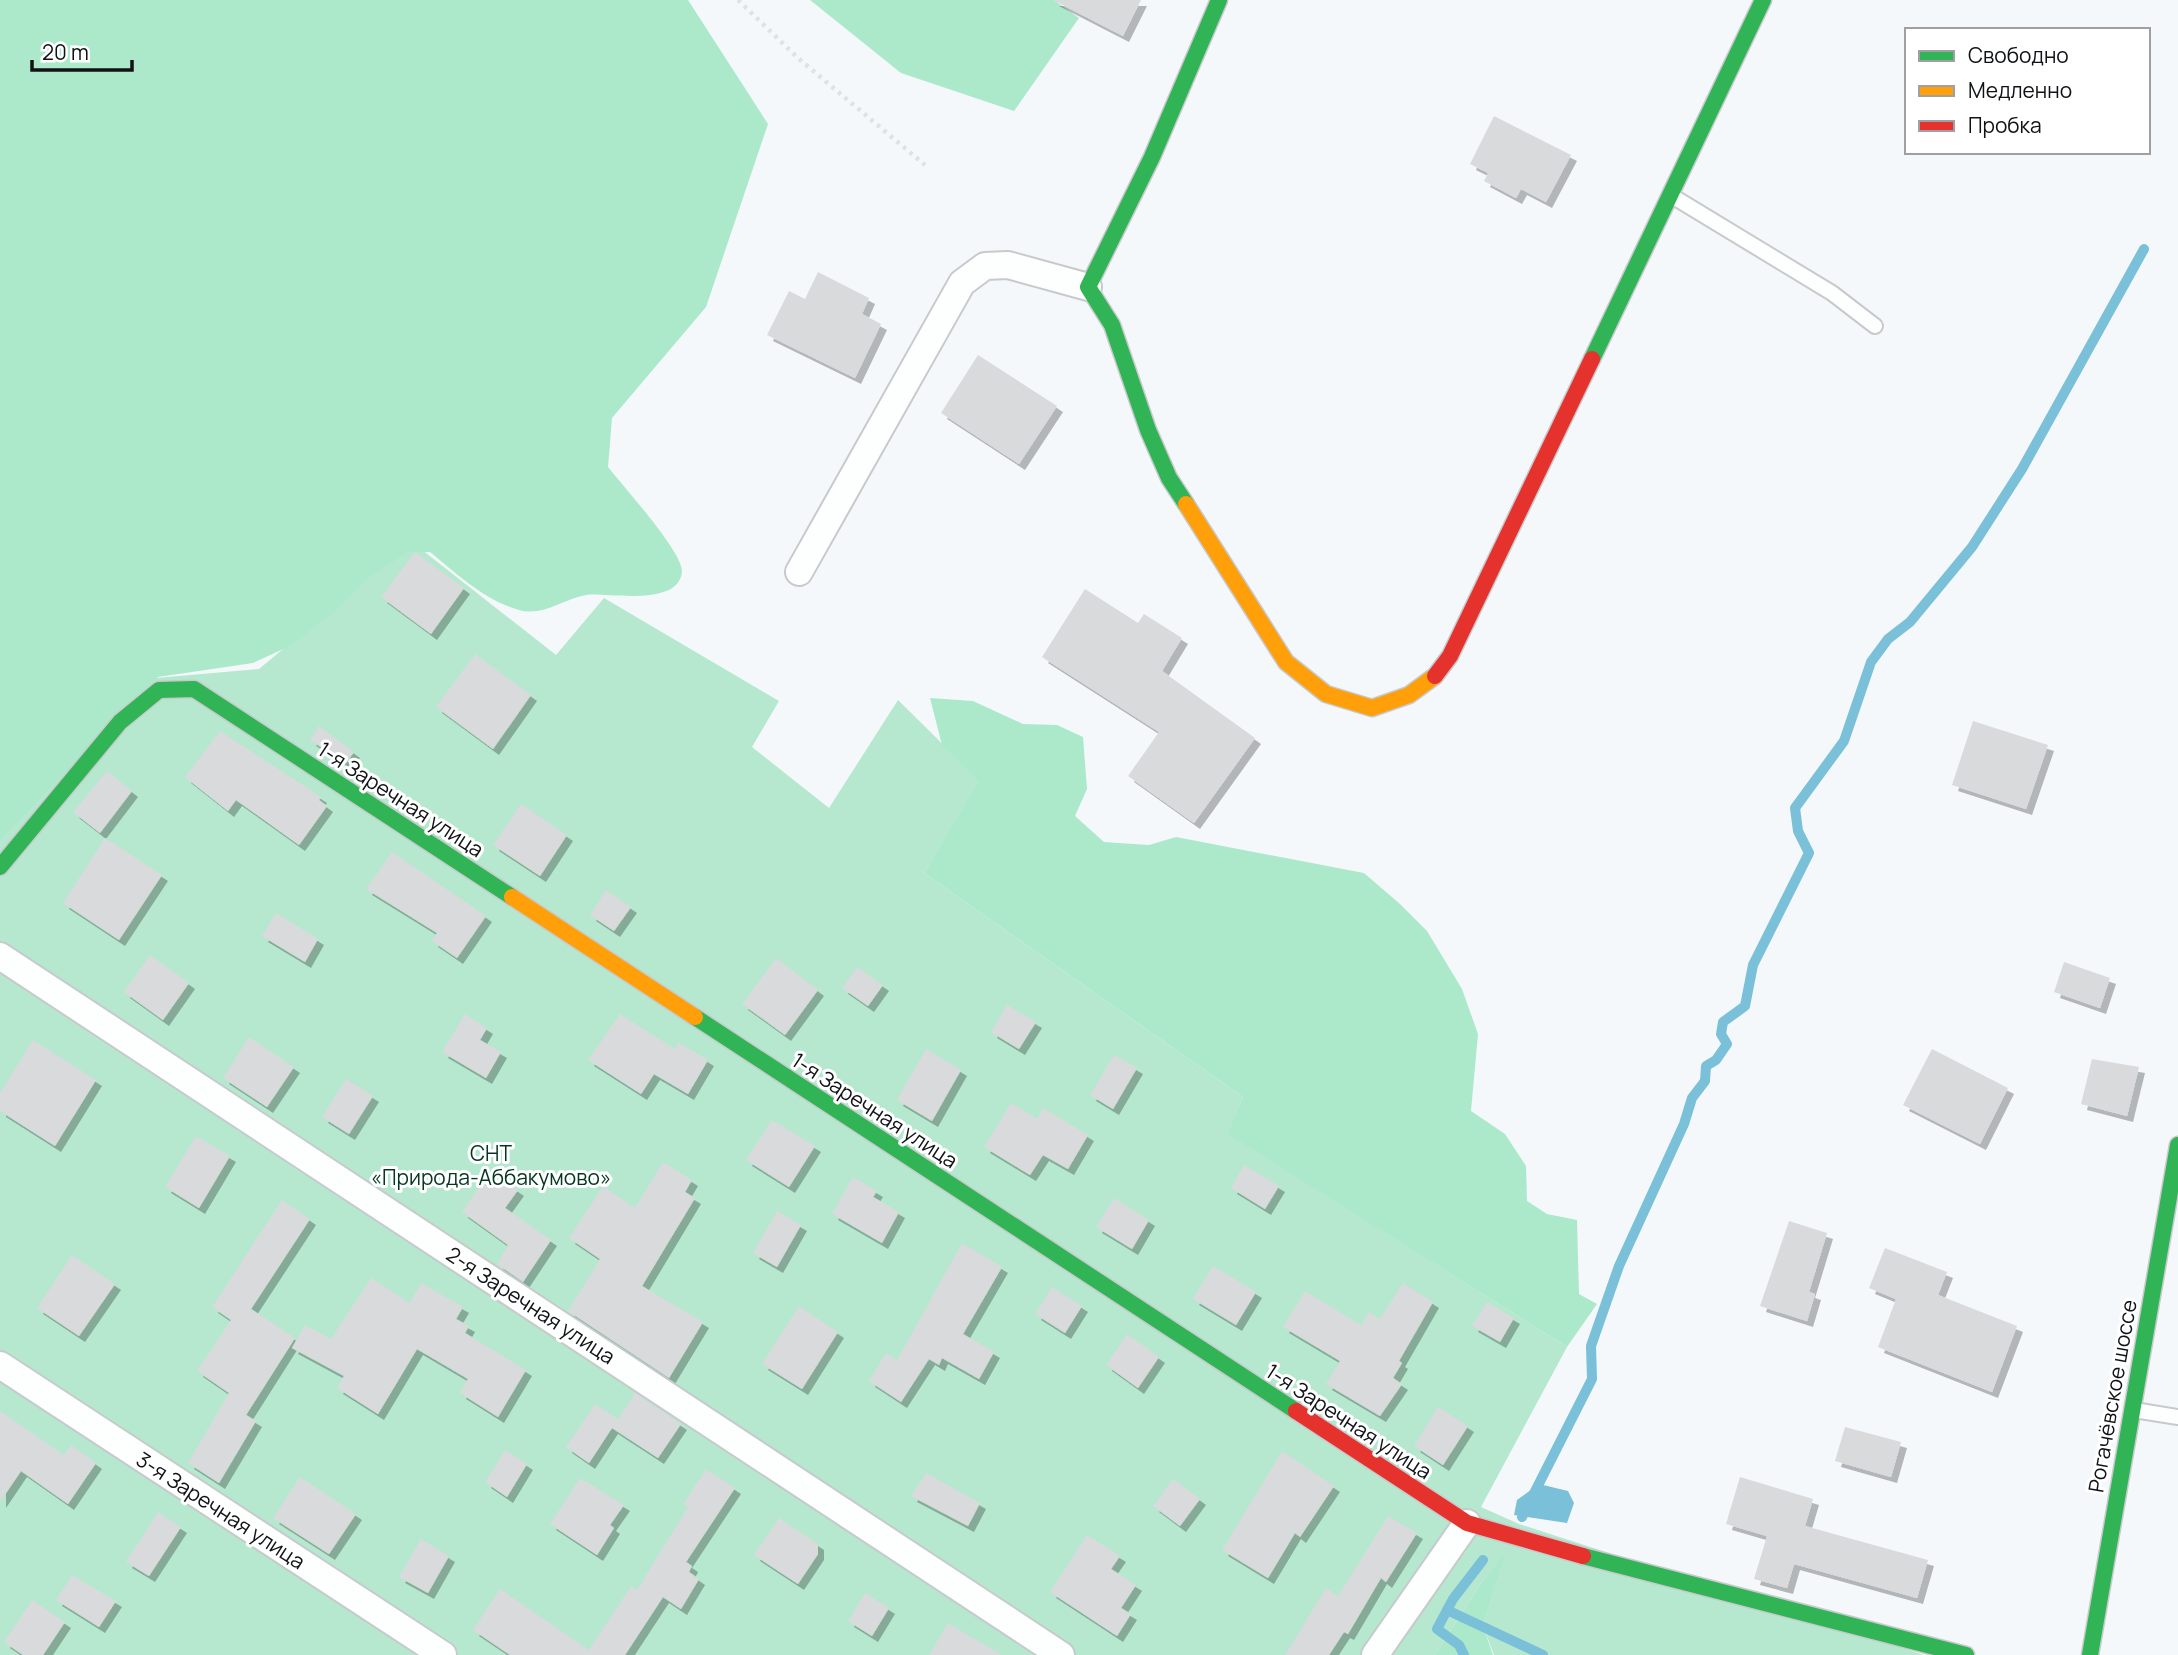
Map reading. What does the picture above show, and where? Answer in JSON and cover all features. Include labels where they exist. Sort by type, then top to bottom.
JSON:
[{"type":"street","points":[[1088,287],[1152,157],[1219,0]]},
{"type":"street","points":[[799,572],[962,283],[985,266],[1008,265],[1088,287],[1112,325],[1148,430],[1169,478],[1286,662],[1326,694],[1373,708],[1409,695],[1436,676],[1450,656],[1763,0]]},
{"type":"street","name":"1-я Заречная улица","points":[[0,867],[120,722],[159,690],[194,689],[1467,1523],[1676,1582],[1966,1655]]},
{"type":"street","name":"2-я Заречная улица","points":[[0,956],[1061,1655]]},
{"type":"street","name":"Рогачёвское шоссе","points":[[2090,1655],[2178,1145]]},
{"type":"street","name":"3-я Заречная улица","points":[[0,1366],[443,1655]]},
{"type":"street","points":[[1374,1655],[1467,1523]]},
{"type":"lane","points":[[1670,195],[1832,293],[1875,326]]},
{"type":"lane","points":[[2131,1410],[2178,1417]]},
{"type":"path","points":[[738,0],[799,59],[925,165]]},
{"type":"green space","points":[[0,0],[688,0],[768,124],[706,307],[612,418],[608,467],[672,549],[682,571],[678,583],[669,590],[656,594],[586,595],[528,612],[494,600],[430,552],[408,552],[370,577],[335,611],[290,646],[253,663],[158,677],[0,840]]},
{"type":"green space","points":[[810,0],[1054,0],[1079,18],[1014,111],[901,73]]},
{"type":"green space","name":"СНТ «Природа-Аббакумово»","points":[[412,542],[556,655],[604,598],[779,701],[752,747],[829,808],[898,700],[980,781],[924,873],[1243,1097],[1229,1134],[1567,1347],[1481,1507],[1519,1524],[1924,1655],[1494,1655],[1483,1626],[1505,1554],[1481,1583],[1435,1655],[0,1655],[0,617],[87,684],[259,669]]},
{"type":"green space","points":[[930,698],[973,701],[1023,724],[1057,725],[1083,737],[1087,789],[1075,816],[1104,842],[1149,845],[1176,837],[1364,873],[1427,931],[1462,989],[1478,1034],[1471,1111],[1505,1134],[1526,1166],[1527,1201],[1547,1214],[1577,1220],[1579,1294],[1597,1304],[1567,1347],[1228,1134],[1243,1097],[924,873],[979,781],[942,745]]},
{"type":"green space","points":[[1506,1552],[1483,1626],[1493,1655],[1435,1655],[1481,1583]]},
{"type":"water","points":[[1539,1484],[1568,1491],[1574,1503],[1567,1523],[1514,1515],[1517,1500]]},
{"type":"building","points":[[1053,0],[1141,0],[1123,36]]},
{"type":"building","points":[[1494,116],[1571,155],[1546,202],[1521,189],[1516,198],[1484,181],[1488,173],[1470,164]]},
{"type":"building","points":[[818,272],[869,298],[862,314],[881,324],[855,378],[767,335],[789,291],[805,299]]},
{"type":"building","points":[[978,355],[1057,406],[1019,464],[941,413]]},
{"type":"building","points":[[415,552],[464,588],[431,634],[381,597]]},
{"type":"building","points":[[1085,589],[1138,623],[1144,614],[1182,638],[1162,671],[1255,738],[1194,823],[1128,776],[1159,732],[1042,657]]},
{"type":"building","points":[[475,654],[531,695],[493,749],[436,707]]},
{"type":"building","points":[[1973,721],[2048,745],[2026,809],[1952,785]]},
{"type":"building","points":[[319,726],[354,752],[346,763],[310,740]]},
{"type":"building","points":[[220,731],[321,797],[319,800],[327,806],[299,845],[236,800],[228,811],[185,777]]},
{"type":"building","points":[[107,771],[132,791],[100,833],[73,812]]},
{"type":"building","points":[[521,804],[567,835],[540,876],[493,845]]},
{"type":"building","points":[[105,838],[162,875],[119,940],[63,903]]},
{"type":"building","points":[[392,852],[486,916],[457,958],[432,941],[437,933],[366,889]]},
{"type":"building","points":[[606,890],[631,907],[614,931],[590,915]]},
{"type":"building","points":[[276,913],[318,939],[305,962],[262,936]]},
{"type":"building","points":[[150,955],[189,983],[163,1020],[124,992]]},
{"type":"building","points":[[776,958],[818,990],[785,1035],[742,1004]]},
{"type":"building","points":[[2064,962],[2110,978],[2100,1008],[2054,992]]},
{"type":"building","points":[[857,967],[883,985],[868,1006],[842,988]]},
{"type":"building","points":[[1007,1005],[1036,1022],[1019,1049],[991,1032]]},
{"type":"building","points":[[465,1014],[487,1028],[480,1040],[501,1052],[486,1078],[442,1052]]},
{"type":"building","points":[[620,1014],[675,1049],[678,1042],[708,1060],[688,1094],[654,1074],[641,1094],[588,1060]]},
{"type":"building","points":[[249,1037],[294,1067],[267,1107],[223,1078]]},
{"type":"building","points":[[33,1040],[96,1080],[55,1146],[0,1111],[0,1093]]},
{"type":"building","points":[[926,1049],[961,1070],[932,1121],[897,1100]]},
{"type":"building","points":[[1932,1049],[2008,1088],[1980,1144],[1903,1105]]},
{"type":"building","points":[[1114,1055],[1137,1068],[1113,1109],[1090,1095]]},
{"type":"building","points":[[2092,1059],[2139,1067],[2127,1116],[2081,1104]]},
{"type":"building","points":[[346,1079],[373,1096],[349,1134],[322,1117]]},
{"type":"building","points":[[1011,1103],[1037,1119],[1043,1108],[1088,1135],[1068,1169],[1043,1155],[1030,1175],[984,1147]]},
{"type":"building","points":[[772,1120],[815,1146],[789,1187],[746,1160]]},
{"type":"building","points":[[196,1136],[230,1156],[199,1208],[165,1187]]},
{"type":"building","points":[[663,1162],[692,1180],[685,1192],[695,1198],[642,1286],[703,1322],[669,1378],[568,1311],[600,1259],[569,1238],[603,1186],[635,1208]]},
{"type":"building","points":[[1244,1165],[1279,1186],[1265,1209],[1231,1188]]},
{"type":"building","points":[[490,1171],[518,1190],[505,1208],[551,1240],[523,1282],[497,1264],[508,1245],[462,1212]]},
{"type":"building","points":[[853,1177],[877,1191],[873,1197],[899,1212],[882,1243],[832,1214]]},
{"type":"building","points":[[1114,1198],[1149,1220],[1132,1249],[1096,1227]]},
{"type":"building","points":[[282,1200],[310,1219],[251,1309],[295,1338],[246,1415],[256,1421],[219,1483],[188,1463],[229,1393],[197,1371],[231,1320],[212,1307]]},
{"type":"building","points":[[777,1211],[801,1225],[777,1267],[753,1253]]},
{"type":"building","points":[[1789,1221],[1827,1233],[1809,1292],[1815,1294],[1807,1321],[1760,1306]]},
{"type":"building","points":[[962,1243],[1002,1267],[963,1334],[994,1352],[979,1379],[942,1358],[939,1365],[929,1359],[901,1402],[869,1381],[886,1353],[897,1360]]},
{"type":"building","points":[[1885,1248],[1947,1272],[1938,1295],[2017,1326],[1992,1392],[1878,1347],[1896,1299],[1869,1288]]},
{"type":"building","points":[[72,1255],[115,1284],[79,1336],[37,1308]]},
{"type":"building","points":[[1213,1266],[1256,1292],[1236,1325],[1193,1299]]},
{"type":"building","points":[[371,1278],[410,1303],[421,1283],[463,1307],[456,1319],[469,1326],[465,1333],[526,1370],[498,1417],[460,1393],[468,1379],[417,1349],[378,1414],[337,1388],[344,1376],[292,1348],[305,1325],[331,1339]]},
{"type":"building","points":[[1403,1283],[1433,1302],[1399,1361],[1402,1363],[1393,1378],[1402,1384],[1380,1416],[1326,1384],[1340,1361],[1283,1327],[1305,1291],[1361,1325],[1369,1312],[1380,1319]]},
{"type":"building","points":[[1052,1287],[1082,1306],[1065,1333],[1035,1314]]},
{"type":"building","points":[[1487,1302],[1514,1318],[1500,1342],[1472,1326]]},
{"type":"building","points":[[799,1306],[838,1332],[802,1389],[762,1364]]},
{"type":"building","points":[[1127,1334],[1159,1357],[1138,1388],[1106,1365]]},
{"type":"building","points":[[635,1393],[681,1424],[658,1458],[612,1428],[589,1463],[566,1447],[595,1404],[618,1419]]},
{"type":"building","points":[[1438,1407],[1468,1426],[1443,1465],[1414,1446]]},
{"type":"building","points":[[0,1411],[64,1455],[71,1445],[96,1463],[68,1504],[21,1471],[0,1502]]},
{"type":"building","points":[[1845,1427],[1901,1442],[1891,1477],[1835,1461]]},
{"type":"building","points":[[505,1450],[527,1464],[507,1497],[485,1482]]},
{"type":"building","points":[[1282,1451],[1334,1486],[1300,1537],[1295,1533],[1268,1578],[1222,1550]]},
{"type":"building","points":[[706,1469],[735,1488],[686,1562],[692,1566],[689,1572],[699,1579],[681,1609],[663,1597],[625,1655],[510,1655],[473,1630],[500,1589],[589,1650],[631,1586],[637,1590],[688,1507],[683,1504]]},
{"type":"building","points":[[926,1473],[980,1503],[968,1526],[911,1496]]},
{"type":"building","points":[[300,1477],[356,1514],[329,1554],[273,1518]]},
{"type":"building","points":[[1740,1477],[1813,1499],[1805,1526],[1928,1560],[1917,1598],[1794,1564],[1787,1588],[1754,1579],[1767,1536],[1726,1524]]},
{"type":"building","points":[[580,1478],[624,1505],[610,1525],[614,1528],[597,1555],[550,1524]]},
{"type":"building","points":[[1173,1479],[1200,1499],[1180,1526],[1153,1506]]},
{"type":"building","points":[[158,1512],[181,1527],[149,1576],[126,1562]]},
{"type":"building","points":[[1388,1516],[1417,1533],[1386,1582],[1381,1578],[1348,1634],[1344,1632],[1329,1655],[1285,1655],[1326,1588],[1338,1596]]},
{"type":"building","points":[[779,1518],[818,1544],[818,1554],[798,1584],[754,1555]]},
{"type":"building","points":[[1087,1535],[1120,1556],[1111,1569],[1136,1585],[1121,1608],[1131,1614],[1117,1636],[1050,1592]]},
{"type":"building","points":[[421,1539],[449,1556],[428,1593],[399,1577]]},
{"type":"building","points":[[72,1575],[116,1601],[99,1627],[56,1600]]},
{"type":"building","points":[[865,1593],[889,1608],[872,1636],[848,1621]]},
{"type":"building","points":[[32,1600],[65,1622],[43,1655],[23,1655],[4,1642]]},
{"type":"building","points":[[948,1623],[1002,1655],[929,1655]]},
{"type":"waterway","points":[[1522,1517],[1592,1379],[1591,1346],[1619,1266],[1684,1124],[1692,1098],[1705,1081],[1706,1066],[1716,1060],[1727,1044],[1721,1034],[1723,1022],[1745,1006],[1753,965],[1809,853],[1798,831],[1795,808],[1844,741],[1871,662],[1888,639],[1910,622],[1972,547],[2022,469],[2144,249]]},
{"type":"waterway","points":[[1464,1655],[1459,1645],[1437,1629],[1453,1599],[1483,1560]]},
{"type":"waterway","points":[[1447,1610],[1543,1655]]},
{"type":"traffic: fast","points":[[1186,504],[1169,478],[1148,430],[1112,325],[1088,287],[1152,157],[1219,0]]},
{"type":"traffic: fast","points":[[1592,359],[1763,0]]},
{"type":"traffic: fast","points":[[0,867],[120,722],[159,690],[194,689],[512,897]]},
{"type":"traffic: fast","points":[[695,1017],[1296,1411]]},
{"type":"traffic: fast","points":[[2090,1655],[2178,1145]]},
{"type":"traffic: fast","points":[[1583,1556],[1966,1655]]},
{"type":"traffic: slow","points":[[1186,504],[1286,662],[1326,694],[1372,708],[1409,695],[1435,676]]},
{"type":"traffic: slow","points":[[512,897],[695,1017]]},
{"type":"traffic: jam","points":[[1435,676],[1450,656],[1592,359]]},
{"type":"traffic: jam","points":[[1296,1411],[1467,1523],[1583,1556]]}]
